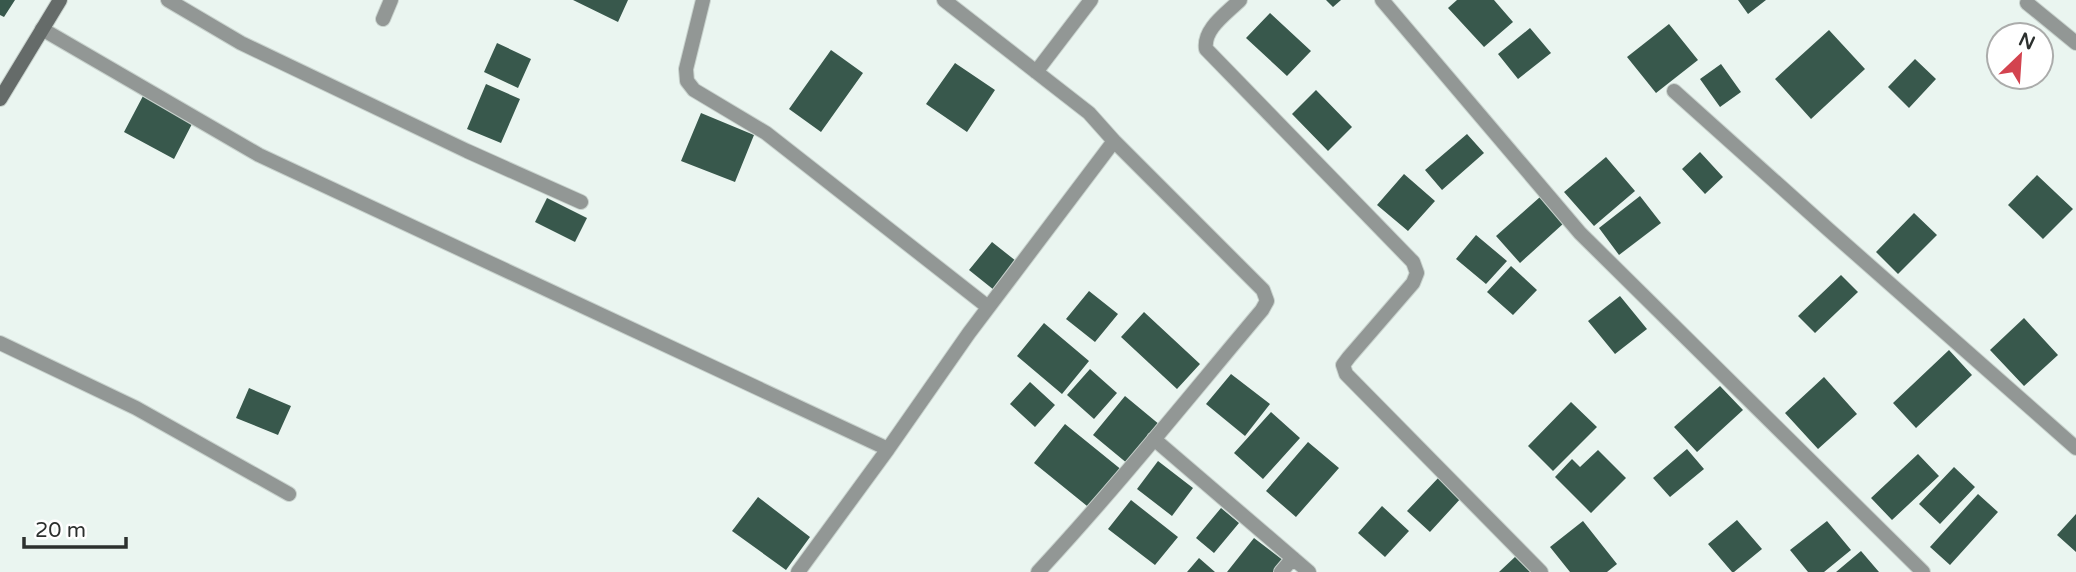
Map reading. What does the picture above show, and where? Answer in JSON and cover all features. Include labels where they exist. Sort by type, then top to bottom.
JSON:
[{"type":"street","points":[[0,99],[60,0]]},
{"type":"street","points":[[168,0],[242,43],[467,151],[581,202]]},
{"type":"street","points":[[383,19],[391,0]]},
{"type":"street","points":[[703,0],[686,69],[687,81],[694,90],[766,133],[988,307]]},
{"type":"street","points":[[944,0],[1089,113],[1264,290],[1266,300],[1262,310],[1154,439],[1038,572]]},
{"type":"street","points":[[1036,72],[1091,0]]},
{"type":"street","points":[[1240,0],[1208,32],[1206,49],[1413,262],[1417,274],[1413,283],[1343,365],[1346,374],[1541,572]]},
{"type":"street","points":[[1382,0],[1580,233],[1923,572]]},
{"type":"street","points":[[2027,3],[2076,43]]},
{"type":"street","points":[[42,29],[259,155],[888,449]]},
{"type":"street","points":[[1674,91],[2076,448]]},
{"type":"street","points":[[798,572],[988,307],[1114,141]]},
{"type":"street","points":[[0,343],[136,408],[289,494]]},
{"type":"street","points":[[1154,439],[1309,572]]},
{"type":"street","points":[[1281,572],[1293,558]]},
{"type":"building","points":[[0,0],[15,0],[4,17],[0,15]]},
{"type":"building","points":[[573,0],[628,0],[618,22]]},
{"type":"building","points":[[1326,0],[1341,0],[1333,7]]},
{"type":"building","points":[[1457,0],[1494,0],[1513,22],[1484,47],[1448,8]]},
{"type":"building","points":[[1738,0],[1766,0],[1748,14]]},
{"type":"building","points":[[1270,13],[1311,51],[1287,76],[1246,38]]},
{"type":"building","points":[[1669,24],[1698,60],[1656,93],[1627,57]]},
{"type":"building","points":[[1530,28],[1551,53],[1518,79],[1498,54]]},
{"type":"building","points":[[1829,30],[1865,69],[1811,119],[1775,79]]},
{"type":"building","points":[[497,43],[531,59],[518,88],[484,72]]},
{"type":"building","points":[[831,50],[863,73],[821,132],[789,109]]},
{"type":"building","points":[[1915,59],[1936,79],[1909,108],[1888,87]]},
{"type":"building","points":[[955,63],[995,90],[967,132],[926,104]]},
{"type":"building","points":[[1721,64],[1741,92],[1720,107],[1700,79]]},
{"type":"building","points":[[486,84],[520,99],[501,143],[467,129]]},
{"type":"building","points":[[1316,90],[1352,127],[1328,151],[1292,114]]},
{"type":"building","points":[[143,96],[193,122],[174,159],[124,132]]},
{"type":"building","points":[[701,113],[754,135],[735,182],[681,161]]},
{"type":"building","points":[[1467,134],[1484,153],[1442,190],[1425,170]]},
{"type":"building","points":[[1700,152],[1723,177],[1705,194],[1682,169]]},
{"type":"building","points":[[1606,157],[1635,191],[1594,226],[1564,192]]},
{"type":"building","points":[[1404,174],[1435,201],[1408,231],[1377,205]]},
{"type":"building","points":[[2037,175],[2073,209],[2043,239],[2008,205]]},
{"type":"building","points":[[1640,196],[1661,223],[1619,255],[1599,228]]},
{"type":"building","points":[[1540,197],[1564,223],[1520,263],[1496,236]]},
{"type":"building","points":[[547,198],[587,218],[575,242],[535,222]]},
{"type":"building","points":[[1914,213],[1937,235],[1898,274],[1876,252]]},
{"type":"building","points":[[1476,235],[1507,261],[1486,284],[1456,259]]},
{"type":"building","points":[[992,242],[1016,261],[994,290],[969,270]]},
{"type":"building","points":[[1511,266],[1537,290],[1513,315],[1487,292]]},
{"type":"building","points":[[1841,275],[1858,292],[1815,333],[1798,316]]},
{"type":"building","points":[[1089,291],[1118,314],[1095,342],[1066,319]]},
{"type":"building","points":[[1620,296],[1647,329],[1615,354],[1588,321]]},
{"type":"building","points":[[1144,312],[1200,364],[1177,389],[1121,337]]},
{"type":"building","points":[[2024,318],[2058,355],[2024,386],[1990,350]]},
{"type":"building","points":[[1044,323],[1089,361],[1062,394],[1017,356]]},
{"type":"building","points":[[1949,350],[1972,375],[1916,428],[1893,403]]},
{"type":"building","points":[[1090,369],[1117,393],[1094,419],[1067,395]]},
{"type":"building","points":[[1231,374],[1270,404],[1245,436],[1206,404]]},
{"type":"building","points":[[1824,377],[1857,414],[1818,449],[1785,413]]},
{"type":"building","points":[[1030,382],[1055,405],[1035,427],[1010,404]]},
{"type":"building","points":[[1720,386],[1743,410],[1697,452],[1674,427]]},
{"type":"building","points":[[249,388],[291,406],[278,435],[236,418]]},
{"type":"building","points":[[1125,396],[1160,425],[1128,464],[1093,435]]},
{"type":"building","points":[[1571,402],[1597,427],[1553,471],[1528,446]]},
{"type":"building","points":[[1271,412],[1300,438],[1263,479],[1234,453]]},
{"type":"building","points":[[1065,424],[1123,471],[1092,510],[1034,463]]},
{"type":"building","points":[[1308,442],[1339,468],[1296,517],[1266,491]]},
{"type":"building","points":[[1687,449],[1704,469],[1670,497],[1653,478]]},
{"type":"building","points":[[1598,450],[1626,478],[1591,513],[1555,477],[1572,459],[1580,467]]},
{"type":"building","points":[[1918,454],[1939,476],[1892,520],[1871,498]]},
{"type":"building","points":[[1158,461],[1193,488],[1172,516],[1137,489]]},
{"type":"building","points":[[1954,467],[1975,487],[1940,524],[1919,504]]},
{"type":"building","points":[[1440,476],[1462,497],[1430,532],[1407,511]]},
{"type":"building","points":[[1978,494],[1998,512],[1950,565],[1930,547]]},
{"type":"building","points":[[758,497],[810,537],[786,570],[732,531]]},
{"type":"building","points":[[1131,500],[1178,537],[1155,565],[1108,529]]},
{"type":"building","points":[[1382,506],[1409,531],[1385,557],[1358,533]]},
{"type":"building","points":[[1221,508],[1239,523],[1214,553],[1196,538]]},
{"type":"building","points":[[2076,514],[2076,552],[2057,535]]},
{"type":"building","points":[[1737,520],[1762,549],[1732,572],[1708,544]]},
{"type":"building","points":[[1583,521],[1617,564],[1607,572],[1570,572],[1550,547]]},
{"type":"building","points":[[1827,521],[1851,550],[1824,572],[1808,572],[1790,550]]},
{"type":"building","points":[[1254,538],[1284,561],[1276,572],[1227,572]]},
{"type":"building","points":[[1861,551],[1879,572],[1836,572]]},
{"type":"building","points":[[1516,556],[1531,572],[1499,572]]},
{"type":"building","points":[[1199,558],[1215,572],[1187,572]]}]
